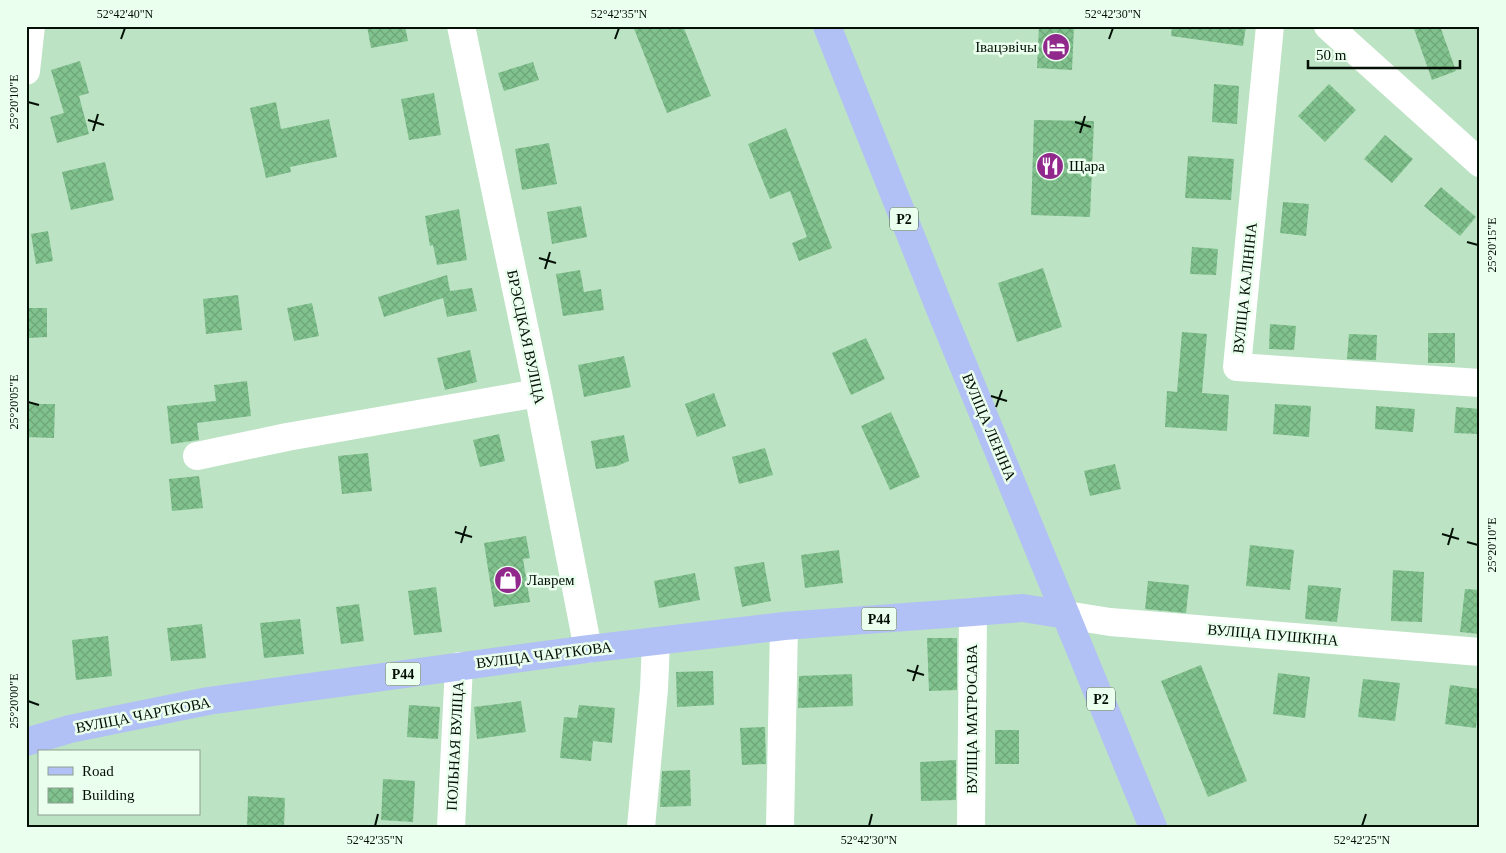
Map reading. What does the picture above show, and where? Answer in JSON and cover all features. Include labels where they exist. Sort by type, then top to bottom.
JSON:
[{"type":"main road","name":"ВУЛІЦА ЛЕНІНА","points":[[827,26],[940,309],[1153,827]]},
{"type":"main road","name":"ВУЛІЦА ЧАРТКОВА","points":[[26,742],[70,729],[208,701],[588,649],[784,626],[1022,608],[1066,615]]},
{"type":"street","points":[[26,71],[31,26]]},
{"type":"street","name":"БРЭСЦКАЯ ВУЛІЦА","points":[[461,26],[538,393],[588,649]]},
{"type":"street","name":"ВУЛІЦА КАЛІНІНА","points":[[1270,26],[1237,367],[1480,383]]},
{"type":"street","points":[[1328,26],[1356,39],[1480,163]]},
{"type":"street","points":[[197,456],[287,437],[538,393]]},
{"type":"street","name":"ВУЛІЦА МАТРОСАВА","points":[[971,827],[973,612]]},
{"type":"street","name":"ВУЛІЦА ПУШКІНА","points":[[1066,615],[1110,622],[1480,652]]},
{"type":"street","points":[[780,827],[784,626]]},
{"type":"street","points":[[641,827],[654,688],[656,642]]},
{"type":"street","name":"ПОЛЬНАЯ ВУЛІЦА","points":[[451,827],[459,666]]},
{"type":"building","points":[[367,26],[405,26],[408,41],[371,48]]},
{"type":"building","points":[[633,26],[683,26],[711,96],[667,113]]},
{"type":"building","name":"Івацэвічы","points":[[1039,26],[1074,26],[1072,70],[1037,68]]},
{"type":"building","points":[[1172,26],[1246,26],[1243,46],[1171,36]]},
{"type":"building","points":[[1413,26],[1440,26],[1456,71],[1432,80]]},
{"type":"building","points":[[80,61],[89,93],[79,96],[89,134],[57,143],[50,117],[64,113],[51,70]]},
{"type":"building","points":[[533,62],[539,80],[504,91],[498,73]]},
{"type":"building","points":[[1214,84],[1239,86],[1237,124],[1212,122]]},
{"type":"building","points":[[1329,84],[1356,110],[1325,142],[1298,116]]},
{"type":"building","points":[[434,93],[441,135],[409,140],[401,99]]},
{"type":"building","points":[[276,102],[281,129],[329,119],[337,157],[290,167],[291,172],[266,178],[250,108]]},
{"type":"building","points":[[1034,120],[1094,121],[1090,217],[1031,215]]},
{"type":"building","points":[[786,128],[832,248],[799,261],[792,243],[807,237],[790,191],[770,199],[748,144]]},
{"type":"building","points":[[1385,135],[1413,159],[1392,183],[1364,159]]},
{"type":"building","points":[[549,143],[557,184],[522,190],[515,149]]},
{"type":"building","points":[[1188,156],[1234,159],[1231,200],[1185,198]]},
{"type":"building","points":[[105,162],[114,200],[71,210],[62,172]]},
{"type":"building","points":[[1441,187],[1476,217],[1460,236],[1424,206]]},
{"type":"building","points":[[1283,202],[1309,204],[1306,236],[1280,233]]},
{"type":"building","points":[[581,206],[587,237],[552,244],[547,212]]},
{"type":"building","points":[[459,209],[467,260],[437,265],[433,245],[430,246],[425,216]]},
{"type":"building","points":[[48,231],[53,261],[36,264],[31,234]]},
{"type":"building","points":[[1192,247],[1218,249],[1216,275],[1190,274]]},
{"type":"building","points":[[1043,268],[1062,327],[1017,342],[998,283]]},
{"type":"building","points":[[580,270],[584,292],[601,289],[604,310],[563,316],[556,274]]},
{"type":"building","points":[[447,275],[450,291],[472,288],[477,311],[447,317],[443,298],[384,317],[378,297]]},
{"type":"building","points":[[238,295],[242,330],[206,334],[203,299]]},
{"type":"building","points":[[312,303],[319,336],[294,341],[287,308]]},
{"type":"building","points":[[29,308],[47,308],[47,337],[29,338]]},
{"type":"building","points":[[1270,324],[1296,326],[1294,350],[1269,349]]},
{"type":"building","points":[[1182,332],[1207,334],[1202,393],[1229,395],[1227,431],[1165,427],[1167,391],[1177,392]]},
{"type":"building","points":[[1428,333],[1455,333],[1455,363],[1428,363]]},
{"type":"building","points":[[1349,334],[1377,335],[1376,360],[1347,359]]},
{"type":"building","points":[[866,338],[885,379],[851,395],[832,353]]},
{"type":"building","points":[[470,350],[477,382],[445,390],[437,358]]},
{"type":"building","points":[[624,356],[631,387],[584,397],[578,365]]},
{"type":"building","points":[[247,381],[251,416],[197,423],[199,440],[171,444],[167,406],[216,401],[214,385]]},
{"type":"building","points":[[714,393],[726,426],[697,437],[685,404]]},
{"type":"building","points":[[26,404],[55,404],[54,438],[26,437]]},
{"type":"building","points":[[1275,404],[1311,406],[1309,437],[1273,434]]},
{"type":"building","points":[[1376,406],[1415,409],[1413,432],[1375,429]]},
{"type":"building","points":[[1456,407],[1480,409],[1480,434],[1454,433]]},
{"type":"building","points":[[891,412],[920,477],[890,490],[861,426]]},
{"type":"building","points":[[499,434],[505,461],[480,467],[473,440]]},
{"type":"building","points":[[624,435],[629,461],[617,466],[596,469],[591,441]]},
{"type":"building","points":[[765,448],[773,475],[739,484],[732,457]]},
{"type":"building","points":[[368,453],[372,491],[342,494],[338,456]]},
{"type":"building","points":[[1115,464],[1121,489],[1090,496],[1084,471]]},
{"type":"building","points":[[199,476],[203,508],[172,511],[169,479]]},
{"type":"building","name":"Лаврем","points":[[526,536],[530,558],[523,559],[530,602],[494,607],[484,543]]},
{"type":"building","points":[[1250,545],[1294,550],[1290,590],[1246,586]]},
{"type":"building","points":[[839,550],[843,583],[805,588],[801,555]]},
{"type":"building","points":[[764,562],[771,601],[742,607],[734,567]]},
{"type":"building","points":[[1393,570],[1424,572],[1422,622],[1391,621]]},
{"type":"building","points":[[695,573],[700,600],[659,608],[654,581]]},
{"type":"building","points":[[1148,581],[1189,585],[1186,613],[1145,609]]},
{"type":"building","points":[[1308,585],[1341,588],[1337,622],[1305,619]]},
{"type":"building","points":[[436,587],[442,632],[414,635],[408,591]]},
{"type":"building","points":[[1465,589],[1480,590],[1480,634],[1460,632]]},
{"type":"building","points":[[359,604],[364,641],[341,644],[336,607]]},
{"type":"building","points":[[300,619],[304,654],[264,658],[260,623]]},
{"type":"building","points":[[202,624],[206,658],[171,661],[167,628]]},
{"type":"building","points":[[108,636],[112,676],[76,680],[72,640]]},
{"type":"building","points":[[927,638],[957,638],[957,690],[929,691]]},
{"type":"building","points":[[1201,665],[1247,781],[1208,797],[1161,681]]},
{"type":"building","points":[[713,671],[714,705],[677,707],[676,672]]},
{"type":"building","points":[[1278,673],[1310,677],[1305,718],[1273,714]]},
{"type":"building","points":[[852,674],[853,706],[798,708],[799,676]]},
{"type":"building","points":[[1363,679],[1400,683],[1395,721],[1358,717]]},
{"type":"building","points":[[1450,685],[1480,689],[1476,728],[1445,724]]},
{"type":"building","points":[[521,701],[526,732],[477,739],[474,707]]},
{"type":"building","points":[[409,705],[440,707],[438,739],[407,737]]},
{"type":"building","points":[[579,705],[615,708],[612,743],[593,741],[591,761],[560,758],[564,717],[577,718]]},
{"type":"building","points":[[765,727],[766,764],[742,765],[740,728]]},
{"type":"building","points":[[995,730],[1019,730],[1019,764],[995,764]]},
{"type":"building","points":[[956,760],[956,800],[921,801],[920,762]]},
{"type":"building","points":[[690,770],[691,806],[660,807],[662,771]]},
{"type":"building","points":[[383,779],[415,781],[413,822],[381,820]]},
{"type":"building","points":[[248,796],[285,798],[284,827],[247,827]]},
{"type":"place","name":"Івацэвічы","points":[[1056,47]]},
{"type":"place","name":"Щара","points":[[1050,166]]},
{"type":"place","name":"Лаврем","points":[[508,580]]}]
